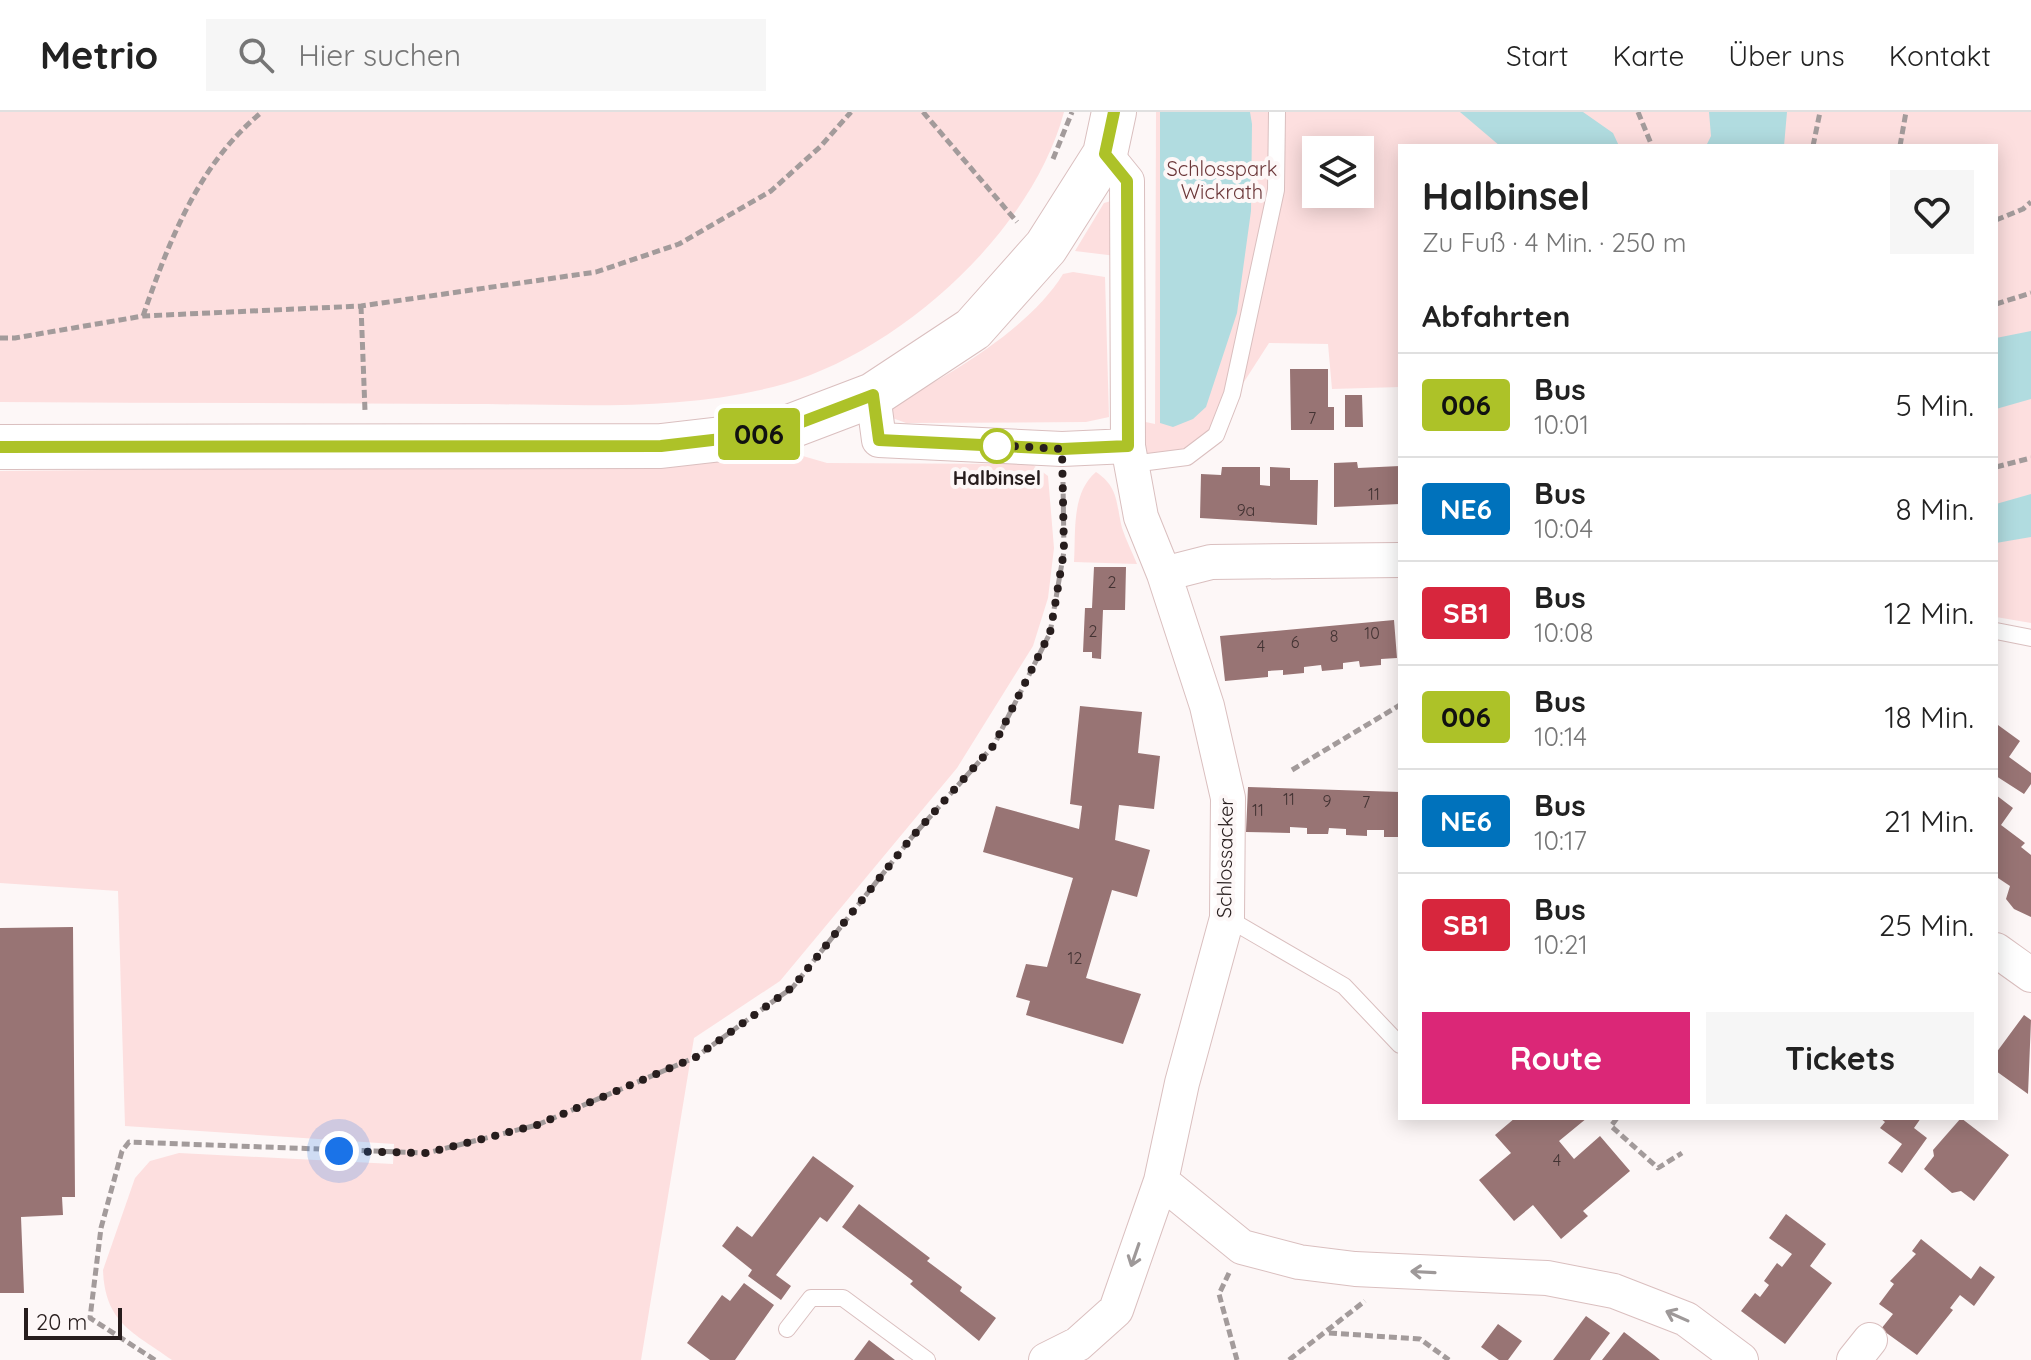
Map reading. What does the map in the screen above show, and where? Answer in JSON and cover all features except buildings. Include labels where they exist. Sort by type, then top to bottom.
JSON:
[{"type":"main road","points":[[0,447],[661,446],[773,433],[873,395],[973,329],[1046,247],[1105,154],[1114,112]]},
{"type":"street","name":"Schlossacker","points":[[1046,1360],[1072,1348],[1116,1310],[1161,1181],[1182,1083],[1227,918],[1228,798],[1207,706],[1164,574],[1141,517],[1130,455],[1127,181],[1105,154]]},
{"type":"street","points":[[873,395],[879,440],[1130,455]]},
{"type":"street","points":[[1164,574],[1211,562],[1398,560]]},
{"type":"street","points":[[1998,951],[2031,975]]},
{"type":"street","points":[[1161,1181],[1242,1247],[1299,1262],[1355,1269],[1547,1278],[1614,1291],[1686,1319],[1741,1360]]},
{"type":"lane","points":[[1130,455],[1187,457],[1216,435],[1232,394],[1276,190],[1277,112]]},
{"type":"lane","points":[[1998,631],[2031,638]]},
{"type":"lane","points":[[1227,918],[1344,986],[1398,1043]]},
{"type":"lane","points":[[787,1329],[811,1298],[843,1298],[927,1360]]},
{"type":"path","points":[[143,316],[170,239],[236,133],[262,112]]},
{"type":"path","points":[[0,338],[143,316],[361,306],[596,272],[679,244],[771,191],[820,147],[851,112]]},
{"type":"path","points":[[923,112],[1017,222]]},
{"type":"path","points":[[1048,169],[1072,112]]},
{"type":"path","points":[[1638,112],[1651,144]]},
{"type":"path","points":[[1813,144],[1820,112]]},
{"type":"path","points":[[1900,144],[1906,112]]},
{"type":"path","points":[[1998,219],[2023,209],[2031,202]]},
{"type":"path","points":[[1011,230],[1023,213]]},
{"type":"path","points":[[1998,303],[2031,293]]},
{"type":"path","points":[[361,306],[363,410],[377,414]]},
{"type":"path","points":[[155,1360],[90,1318],[101,1228],[122,1151],[129,1142],[427,1153],[537,1125],[696,1057],[793,987],[912,837],[994,745],[1050,633],[1064,551],[1062,449]]},
{"type":"path","points":[[1998,466],[2031,458]]},
{"type":"path","points":[[1292,770],[1398,706]]},
{"type":"path","points":[[1616,1120],[1611,1126],[1658,1168],[1682,1153]]},
{"type":"path","points":[[1235,1359],[1219,1294],[1242,1247]]},
{"type":"path","points":[[1289,1360],[1366,1304],[1355,1269]]},
{"type":"path","points":[[1328,1333],[1420,1339],[1449,1360]]},
{"type":"green space","points":[[0,112],[1064,112],[1048,157],[1023,200],[992,242],[956,280],[916,315],[873,344],[828,367],[784,384],[745,393],[666,403],[585,405],[0,402]]},
{"type":"green space","name":"Schlosspark Wickrath","points":[[1156,112],[2031,112],[2031,623],[1998,617],[1998,144],[1398,144],[1398,387],[1332,389],[1328,344],[1269,343],[1213,430],[1185,452],[1145,455],[1141,421],[1155,424]]},
{"type":"green space","points":[[1111,201],[1116,256],[1075,251],[1104,203]]},
{"type":"green space","points":[[1073,272],[1105,277],[1109,417],[1086,422],[906,423],[887,416],[889,407],[960,366],[1008,333],[1048,295],[1063,274]]},
{"type":"green space","points":[[789,452],[827,463],[1032,464],[1048,476],[1054,548],[1048,598],[1033,646],[957,768],[780,981],[694,1038],[641,1360],[172,1360],[134,1333],[115,1314],[109,1302],[103,1270],[135,1178],[150,1161],[179,1153],[393,1164],[394,1144],[125,1126],[118,891],[0,883],[0,471],[701,464]]},
{"type":"green space","points":[[1096,472],[1113,490],[1122,528],[1137,564],[1074,562],[1079,502],[1082,491]]},
{"type":"water","points":[[1160,112],[1250,112],[1252,124],[1251,211],[1237,313],[1206,407],[1193,419],[1173,427],[1160,423]]},
{"type":"water","points":[[1460,112],[1583,112],[1613,133],[1618,144],[1498,144]]},
{"type":"water","points":[[1709,112],[1787,112],[1784,144],[1707,144],[1711,136]]},
{"type":"water","points":[[2031,331],[2031,399],[1998,408],[1998,338]]},
{"type":"water","points":[[2031,494],[2031,537],[1998,543],[1998,503]]},
{"type":"bus line","name":"006","points":[[0,447],[661,446],[773,433],[873,395],[879,440],[1062,449],[1128,446],[1127,181],[1105,154],[1114,112]]},
{"type":"place","name":"Halbinsel","points":[[997,446]]},
{"type":"route","points":[[339,1151],[427,1153],[537,1125],[696,1057],[793,987],[912,837],[994,745],[1050,633],[1064,551],[1062,449],[993,445],[997,446]]}]
